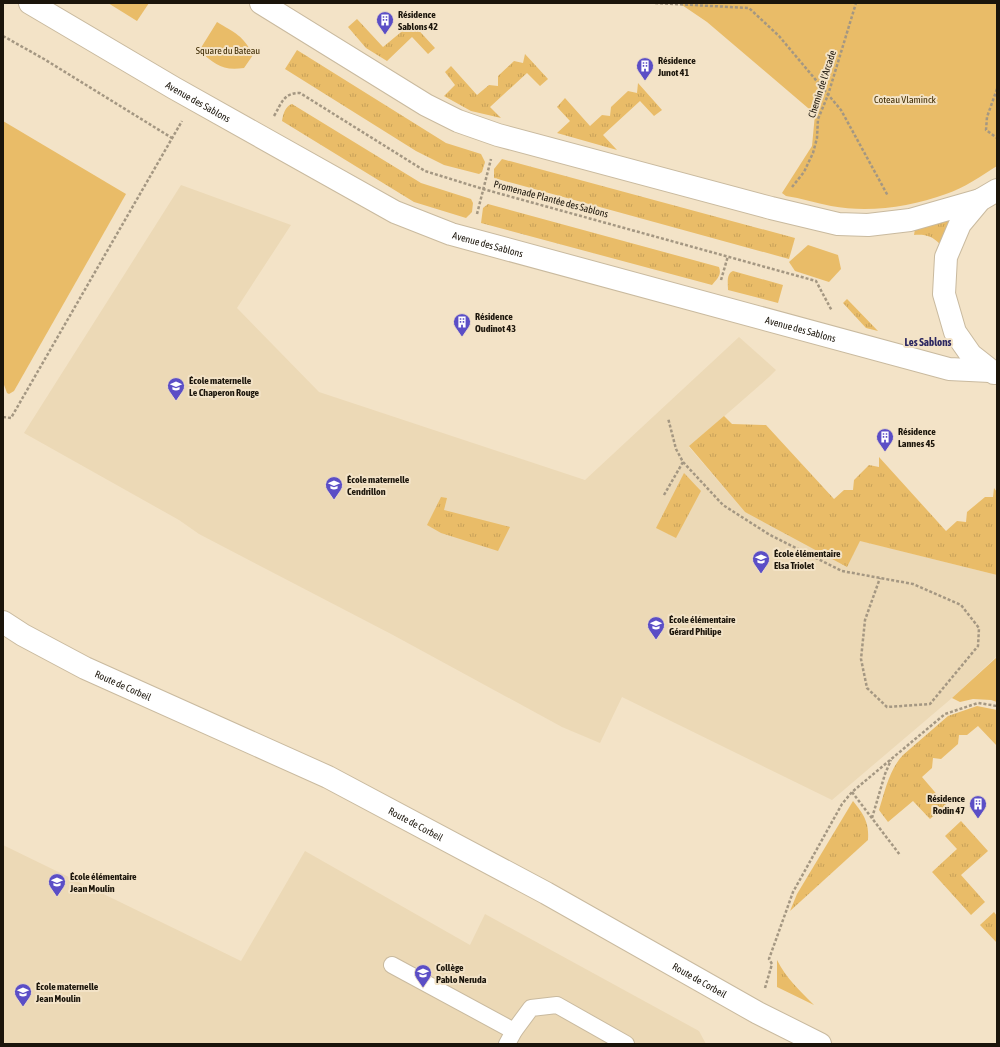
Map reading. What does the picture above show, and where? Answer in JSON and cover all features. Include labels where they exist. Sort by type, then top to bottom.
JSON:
[{"type":"street","name":"Avenue des Sablons","points":[[30,3],[194,99],[395,212],[451,234],[949,369],[994,373]]},
{"type":"street","name":"Avenue des Sablons","points":[[262,3],[426,105],[458,121],[498,135],[782,211],[838,224],[868,225],[910,220],[989,195]]},
{"type":"street","name":"Avenue des Sablons","points":[[989,195],[960,224],[946,257],[944,294],[955,332],[971,354],[994,373]]},
{"type":"street","name":"Route de Corbeil","points":[[3,622],[23,635],[85,668],[328,777],[546,893],[758,1013],[797,1039],[820,1044]]},
{"type":"lane","points":[[392,965],[511,1038],[531,1008],[557,1005],[626,1044]]},
{"type":"path","points":[[655,3],[749,8],[779,36],[841,110],[886,192],[896,222]]},
{"type":"path","name":"Chemin de l'Arcade","points":[[782,211],[786,196],[804,172],[813,153],[817,138],[818,120],[828,95],[856,3]]},
{"type":"path","points":[[3,36],[44,59],[172,138]]},
{"type":"path","points":[[997,89],[987,116],[986,130],[997,138]]},
{"type":"path","name":"Promenade Plantée des Sablons","points":[[262,137],[284,98],[291,93],[300,93],[425,171],[483,189],[816,281],[836,320],[831,338]]},
{"type":"path","points":[[3,418],[12,418],[194,99]]},
{"type":"path","points":[[470,239],[498,135]]},
{"type":"path","points":[[668,418],[676,449],[683,462],[722,505],[770,535],[842,571],[913,584],[961,605],[979,628],[978,646],[930,704],[887,707],[867,688],[861,659],[865,620],[880,578]]},
{"type":"path","points":[[664,495],[683,462]]},
{"type":"path","points":[[758,1013],[772,964],[769,959],[794,892],[842,804],[852,792],[945,714],[978,703],[997,706]]},
{"type":"path","points":[[872,818],[891,759]]},
{"type":"path","points":[[852,792],[900,855]]},
{"type":"shaded area","points":[[181,185],[291,225],[237,308],[319,392],[585,480],[739,337],[776,370],[689,447],[745,512],[997,575],[996,657],[952,698],[832,800],[622,697],[600,743],[562,727],[393,635],[199,534],[179,520],[24,433]]},
{"type":"shaded area","name":"Collège Pablo Neruda","points":[[3,845],[241,961],[305,851],[470,945],[485,914],[699,1031],[706,1044],[3,1044]]},
{"type":"green space","points":[[108,3],[149,3],[137,21]]},
{"type":"green space","name":"Coteau Vlaminck","points":[[679,3],[997,3],[997,166],[972,182],[953,191],[932,199],[889,208],[845,208],[786,196],[782,193],[812,146],[815,114],[707,22]]},
{"type":"green space","points":[[357,19],[383,47],[412,23],[435,48],[428,54],[412,37],[387,61],[366,48],[348,27]]},
{"type":"green space","name":"Square du Bateau","points":[[217,22],[238,35],[249,48],[253,55],[244,68],[236,69],[219,66],[199,51]]},
{"type":"green space","points":[[297,50],[446,143],[481,154],[485,162],[482,172],[479,174],[444,165],[416,151],[285,69]]},
{"type":"green space","points":[[525,54],[548,79],[540,86],[527,73],[490,107],[501,118],[471,111],[444,96],[455,85],[445,72],[451,66],[477,95],[489,85],[498,86],[498,76],[514,61],[523,63]]},
{"type":"green space","points":[[638,83],[662,110],[654,116],[640,101],[603,135],[617,150],[557,133],[570,121],[557,107],[565,98],[590,126],[602,115],[610,116],[611,107],[628,91],[637,93]]},
{"type":"green space","points":[[292,104],[421,183],[471,199],[473,203],[472,212],[466,218],[414,202],[282,121],[286,109]]},
{"type":"green space","points":[[3,121],[126,194],[14,391],[9,394],[7,393],[3,382]]},
{"type":"green space","points":[[502,159],[795,238],[789,259],[494,178],[494,169]]},
{"type":"green space","points":[[488,204],[719,267],[719,275],[712,285],[481,223],[483,208]]},
{"type":"green space","points":[[959,214],[940,244],[928,236],[914,235],[915,229]]},
{"type":"green space","points":[[808,245],[838,255],[841,269],[829,282],[795,271],[789,262]]},
{"type":"green space","points":[[733,271],[783,285],[778,303],[728,290],[728,276]]},
{"type":"green space","points":[[847,299],[878,331],[866,328],[843,303]]},
{"type":"green space","points":[[724,416],[732,424],[766,425],[834,499],[844,490],[853,490],[854,480],[869,465],[879,467],[879,457],[946,531],[957,521],[966,522],[967,512],[985,497],[993,497],[994,488],[997,492],[997,575],[860,541],[847,567],[745,512],[689,446]]},
{"type":"green space","points":[[684,473],[701,491],[676,538],[656,528]]},
{"type":"green space","points":[[441,497],[447,498],[444,510],[510,527],[498,551],[441,533],[427,525]]},
{"type":"green space","points":[[997,653],[997,702],[991,700],[973,699],[960,702],[952,698],[996,658]]},
{"type":"green space","points":[[977,706],[997,710],[997,746],[978,726],[967,735],[959,735],[958,744],[941,759],[933,758],[932,768],[922,777],[946,805],[930,819],[913,801],[888,822],[879,810],[888,781],[898,761],[948,716]]},
{"type":"green space","points":[[853,801],[867,823],[868,840],[790,911],[797,894]]},
{"type":"green space","points":[[961,821],[988,851],[961,875],[985,902],[971,915],[932,872],[957,849],[945,836]]},
{"type":"green space","points":[[994,912],[997,916],[997,943],[980,925]]},
{"type":"green space","points":[[777,960],[789,978],[814,1005],[777,987]]},
{"type":"place","name":"Résidence Sablons 42","points":[[385,35]]},
{"type":"place","name":"Résidence Junot 41","points":[[645,81]]},
{"type":"place","name":"Résidence Oudinot 43","points":[[462,337]]},
{"type":"place","name":"École maternelle Le Chaperon Rouge","points":[[176,401]]},
{"type":"place","name":"Résidence Lannes 45","points":[[885,452]]},
{"type":"place","name":"École maternelle Cendrillon","points":[[334,500]]},
{"type":"place","name":"École élémentaire Elsa Triolet","points":[[761,574]]},
{"type":"place","name":"École élémentaire Gérard Philipe","points":[[656,640]]},
{"type":"place","name":"Résidence Rodin 47","points":[[978,819]]},
{"type":"place","name":"École élémentaire Jean Moulin","points":[[57,897]]},
{"type":"place","name":"Collège Pablo Neruda","points":[[423,988]]},
{"type":"place","name":"École maternelle Jean Moulin","points":[[23,1007]]},
{"type":"district","name":"Les Sablons","points":[[928,342]]}]
